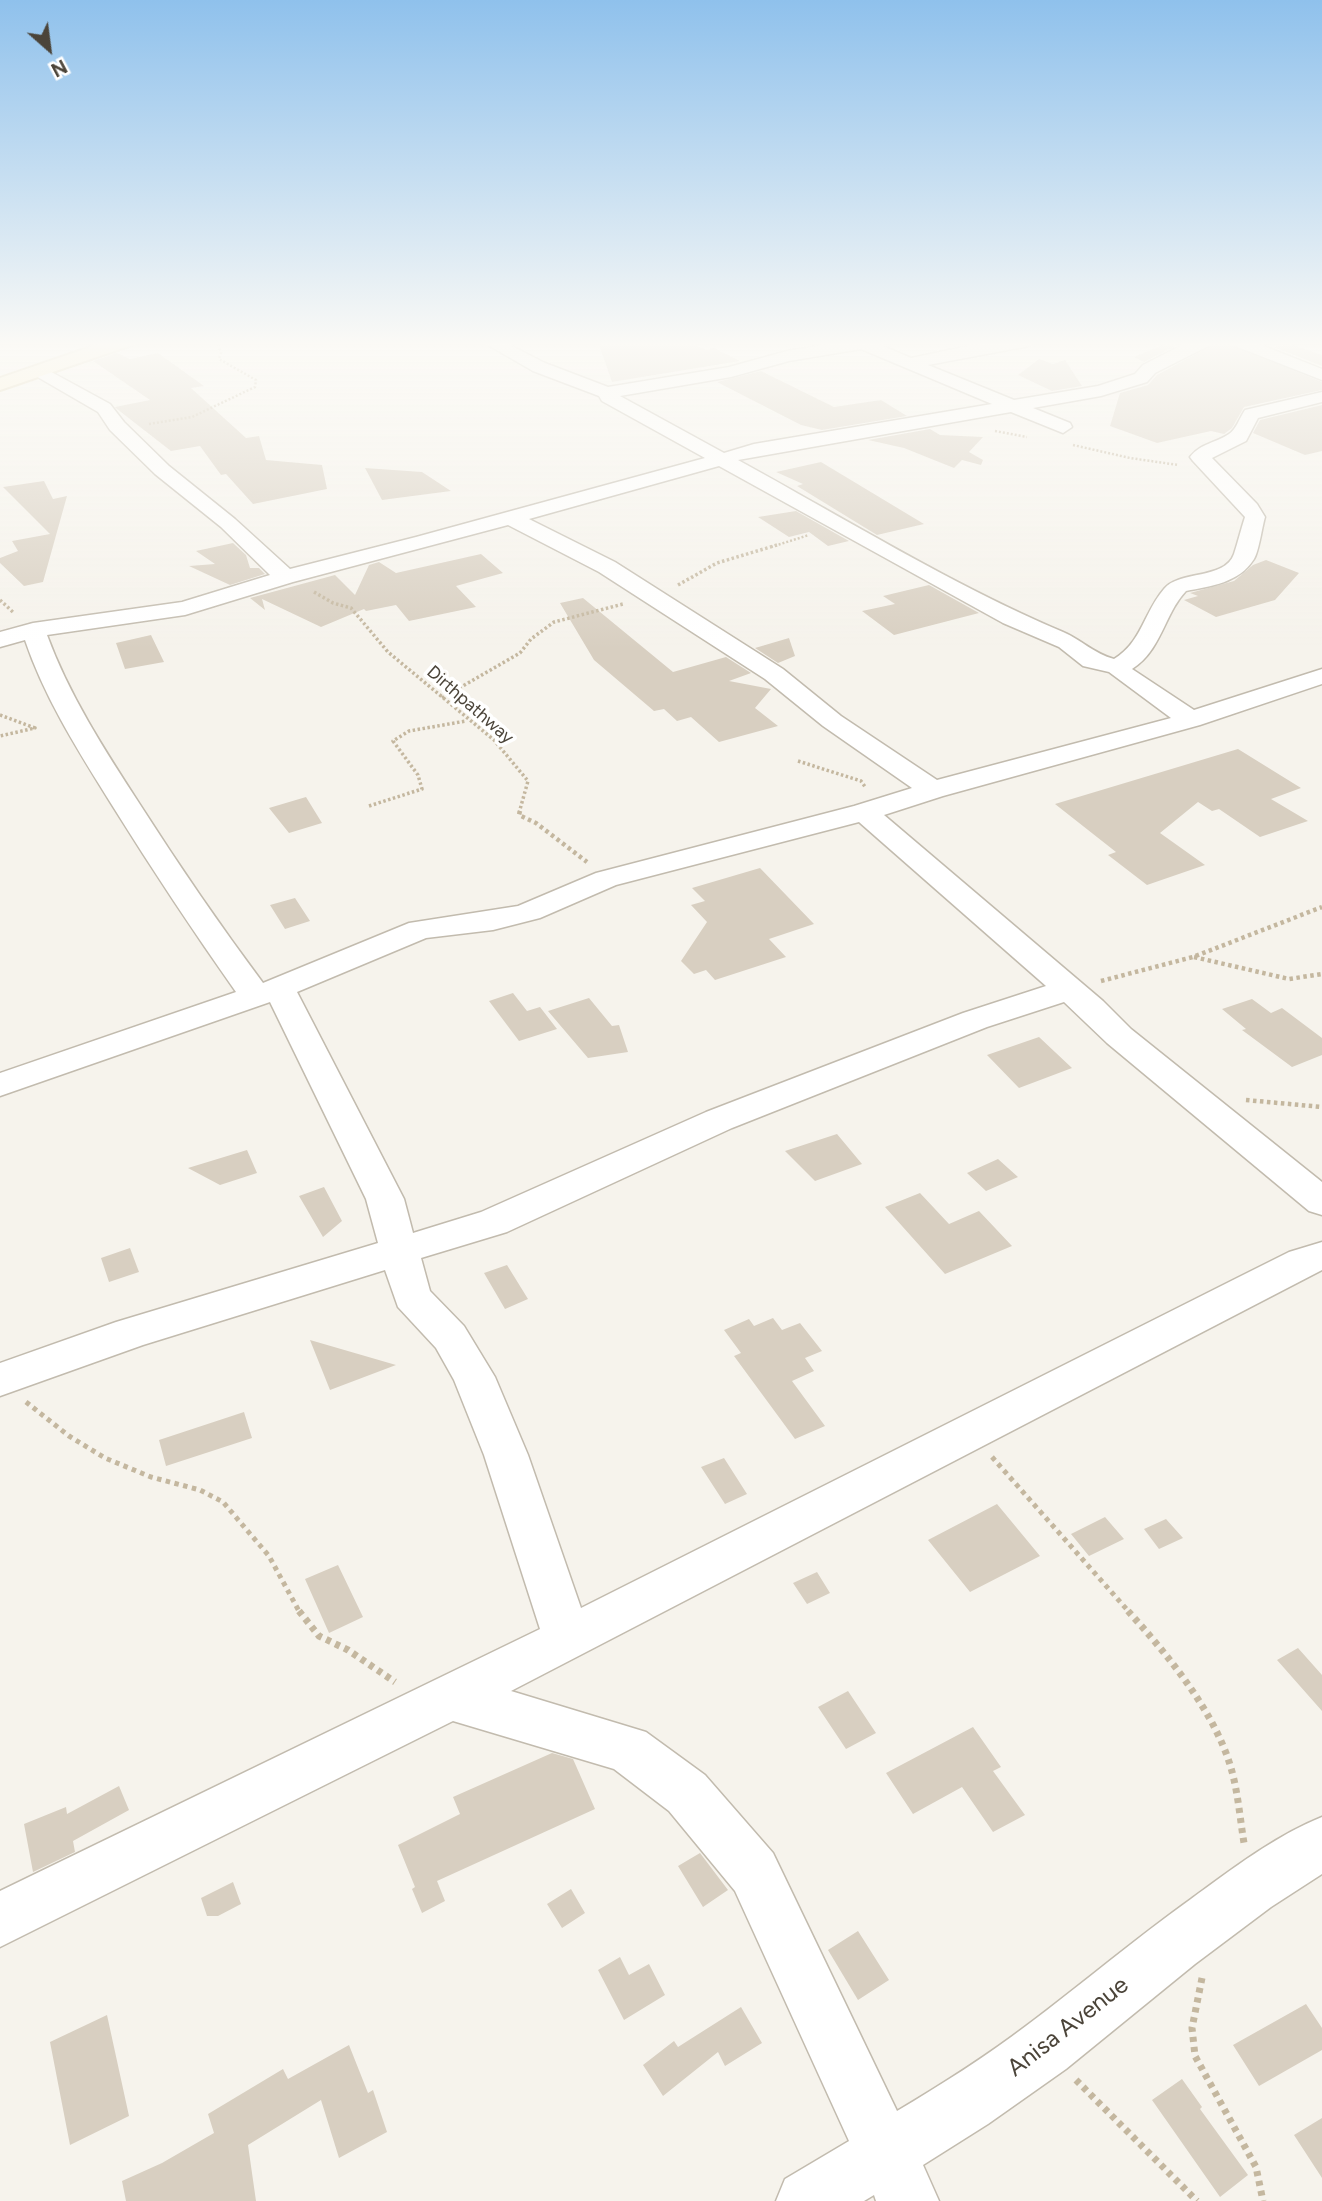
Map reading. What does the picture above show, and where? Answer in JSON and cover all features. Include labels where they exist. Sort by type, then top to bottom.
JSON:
[{"type":"street","points":[[135,444],[162,470],[228,523],[279,578]]},
{"type":"street","points":[[695,444],[1011,618],[1068,642],[1092,661],[1118,667],[1134,657],[1148,640],[1172,593],[1179,586],[1215,579],[1232,569],[1245,556],[1255,517],[1250,508],[1200,457],[1222,444]]},
{"type":"street","points":[[0,640],[33,630],[185,608],[279,578],[424,542],[754,450],[791,444]]},
{"type":"street","points":[[508,517],[607,566],[774,674],[832,720],[933,790]]},
{"type":"street","points":[[33,630],[48,672],[89,747],[191,907],[268,992],[385,1199],[412,1297],[450,1337],[474,1377],[506,1455],[567,1639]]},
{"type":"street","points":[[1118,667],[1121,672],[1191,720]]},
{"type":"street","points":[[0,1085],[268,992],[407,934],[432,928],[493,921],[529,912],[606,879],[1191,720],[1322,676]]},
{"type":"street","points":[[871,809],[1067,990],[1322,1202]]},
{"type":"street","points":[[10,1388],[130,1333],[495,1222],[731,1115],[975,1020],[1067,990]]},
{"type":"street","points":[[0,1920],[567,1639],[1303,1262],[1322,1256]]},
{"type":"street","points":[[440,1702],[628,1749],[687,1793],[754,1872],[908,2201]]},
{"type":"street","name":"Anisa Avenue","points":[[807,2201],[967,2103],[1045,2048],[1175,1944],[1252,1888],[1322,1843]]},
{"type":"path","points":[[1089,444],[1130,458],[1210,470]]},
{"type":"path","name":"Dirthpathway","points":[[279,578],[308,588],[333,603],[351,608],[388,652],[494,740],[528,781],[519,815],[557,838],[606,879]]},
{"type":"path","points":[[0,715],[35,728],[0,736]]},
{"type":"path","points":[[369,806],[422,789],[416,770],[396,752],[393,741],[409,731],[467,720]]},
{"type":"path","points":[[797,761],[861,781],[871,809]]},
{"type":"path","points":[[1067,990],[1193,957],[1322,907]]},
{"type":"path","points":[[1193,957],[1289,979],[1322,974]]},
{"type":"path","points":[[1199,1101],[1264,1100],[1322,1107]]},
{"type":"path","points":[[10,1388],[69,1436],[105,1458],[151,1477],[200,1490],[223,1502],[269,1556],[302,1616],[319,1636],[440,1702]]},
{"type":"path","points":[[969,1432],[1154,1640],[1211,1720],[1231,1768],[1252,1888]]},
{"type":"path","points":[[1203,1973],[1192,2028],[1195,2056],[1252,2158],[1263,2201]]},
{"type":"path","points":[[1045,2048],[1197,2201]]},
{"type":"building","points":[[162,444],[261,444],[266,460],[322,465],[327,489],[253,504],[226,474],[221,475],[200,446],[171,451]]},
{"type":"building","points":[[885,444],[977,444],[969,452],[983,460],[981,465],[962,460],[954,468],[904,448]]},
{"type":"building","points":[[1278,444],[1322,444],[1322,451],[1305,455]]},
{"type":"building","points":[[821,462],[924,524],[877,535],[797,486],[803,484],[776,472]]},
{"type":"building","points":[[365,468],[422,472],[451,491],[382,500]]},
{"type":"building","points":[[44,481],[53,499],[67,496],[43,582],[24,586],[0,563],[0,558],[18,551],[12,541],[50,534],[3,487]]},
{"type":"building","points":[[796,511],[849,541],[828,546],[809,532],[789,537],[758,517]]},
{"type":"building","points":[[233,543],[246,555],[250,568],[259,568],[265,574],[230,585],[189,566],[215,564],[196,551]]},
{"type":"building","points":[[481,554],[503,573],[456,586],[476,607],[409,621],[396,605],[366,611],[364,609],[321,627],[262,599],[265,610],[250,598],[335,575],[355,595],[369,565],[379,562],[396,573]]},
{"type":"building","points":[[1266,560],[1299,573],[1275,600],[1216,617],[1184,600],[1198,596],[1190,593],[1234,581],[1253,565]]},
{"type":"building","points":[[929,585],[979,613],[894,635],[862,611],[895,604],[883,596]]},
{"type":"building","points":[[583,598],[673,672],[726,657],[751,673],[729,681],[771,689],[755,708],[778,726],[719,742],[691,717],[677,721],[664,709],[654,711],[594,660],[560,603]]},
{"type":"building","points":[[151,635],[164,662],[125,669],[116,643]]},
{"type":"building","points":[[789,638],[795,656],[778,663],[755,648]]},
{"type":"building","points":[[1238,749],[1301,788],[1271,799],[1308,821],[1260,837],[1219,809],[1212,811],[1198,802],[1160,833],[1205,865],[1147,885],[1108,855],[1116,852],[1055,804]]},
{"type":"building","points":[[306,797],[322,823],[289,833],[269,808]]},
{"type":"building","points":[[760,868],[814,924],[769,939],[786,957],[715,980],[706,970],[694,974],[681,961],[707,922],[691,905],[705,901],[692,888]]},
{"type":"building","points":[[295,898],[310,921],[285,929],[270,905]]},
{"type":"building","points":[[513,993],[527,1011],[540,1007],[557,1029],[519,1041],[489,1001]]},
{"type":"building","points":[[589,998],[612,1026],[619,1025],[628,1052],[588,1058],[548,1011]]},
{"type":"building","points":[[1252,999],[1271,1013],[1282,1008],[1322,1038],[1322,1055],[1292,1067],[1242,1030],[1246,1029],[1222,1009]]},
{"type":"building","points":[[1039,1037],[1072,1068],[1019,1088],[987,1055]]},
{"type":"building","points":[[837,1134],[862,1164],[815,1181],[785,1151]]},
{"type":"building","points":[[247,1150],[257,1173],[220,1185],[188,1168]]},
{"type":"building","points":[[998,1159],[1018,1177],[986,1191],[967,1173]]},
{"type":"building","points":[[324,1187],[342,1221],[323,1237],[299,1196]]},
{"type":"building","points":[[920,1193],[949,1224],[979,1211],[1012,1246],[945,1274],[885,1207]]},
{"type":"building","points":[[130,1248],[139,1272],[109,1282],[101,1258]]},
{"type":"building","points":[[507,1265],[528,1299],[505,1309],[484,1273]]},
{"type":"building","points":[[773,1318],[782,1330],[800,1323],[822,1351],[805,1358],[814,1371],[792,1381],[825,1426],[795,1439],[734,1356],[741,1353],[724,1330],[749,1319],[754,1326]]},
{"type":"building","points":[[310,1340],[396,1365],[330,1390]]},
{"type":"building","points":[[244,1412],[252,1438],[166,1466],[159,1440]]},
{"type":"building","points":[[724,1458],[747,1494],[725,1504],[701,1467]]},
{"type":"building","points":[[997,1504],[1040,1556],[970,1592],[928,1540]]},
{"type":"building","points":[[1105,1517],[1124,1539],[1089,1556],[1071,1534]]},
{"type":"building","points":[[1166,1519],[1183,1538],[1159,1549],[1144,1529]]},
{"type":"building","points":[[338,1565],[363,1617],[329,1633],[305,1579]]},
{"type":"building","points":[[817,1572],[830,1593],[807,1604],[793,1583]]},
{"type":"building","points":[[1298,1648],[1322,1675],[1322,1711],[1277,1660]]},
{"type":"building","points":[[848,1691],[876,1733],[846,1749],[818,1707]]},
{"type":"building","points":[[973,1727],[1001,1767],[993,1771],[1025,1815],[993,1832],[962,1787],[913,1814],[886,1773]]},
{"type":"building","points":[[552,1753],[573,1759],[595,1809],[437,1881],[445,1901],[422,1913],[398,1845],[460,1814],[453,1797]]},
{"type":"building","points":[[119,1786],[129,1810],[73,1841],[75,1852],[33,1872],[24,1824],[66,1807],[67,1814]]},
{"type":"building","points":[[700,1853],[728,1890],[703,1907],[678,1866]]},
{"type":"building","points":[[233,1882],[241,1904],[218,1916],[207,1916],[201,1898]]},
{"type":"building","points":[[571,1889],[585,1913],[562,1928],[547,1904]]},
{"type":"building","points":[[858,1931],[889,1980],[858,2000],[828,1950]]},
{"type":"building","points":[[620,1957],[629,1975],[649,1964],[665,1995],[624,2020],[598,1970]]},
{"type":"building","points":[[1306,2004],[1322,2028],[1322,2050],[1259,2086],[1233,2045]]},
{"type":"building","points":[[741,2007],[762,2043],[725,2066],[718,2052],[663,2096],[643,2065],[674,2041],[678,2047]]},
{"type":"building","points":[[107,2015],[129,2116],[70,2145],[50,2042]]},
{"type":"building","points":[[349,2045],[368,2093],[373,2090],[387,2132],[339,2158],[321,2100],[248,2145],[256,2201],[126,2201],[122,2181],[162,2163],[214,2133],[208,2114],[283,2069],[288,2079]]},
{"type":"building","points":[[1182,2079],[1202,2107],[1200,2109],[1248,2175],[1220,2197],[1152,2100]]},
{"type":"building","points":[[1322,2118],[1322,2178],[1294,2135]]}]
